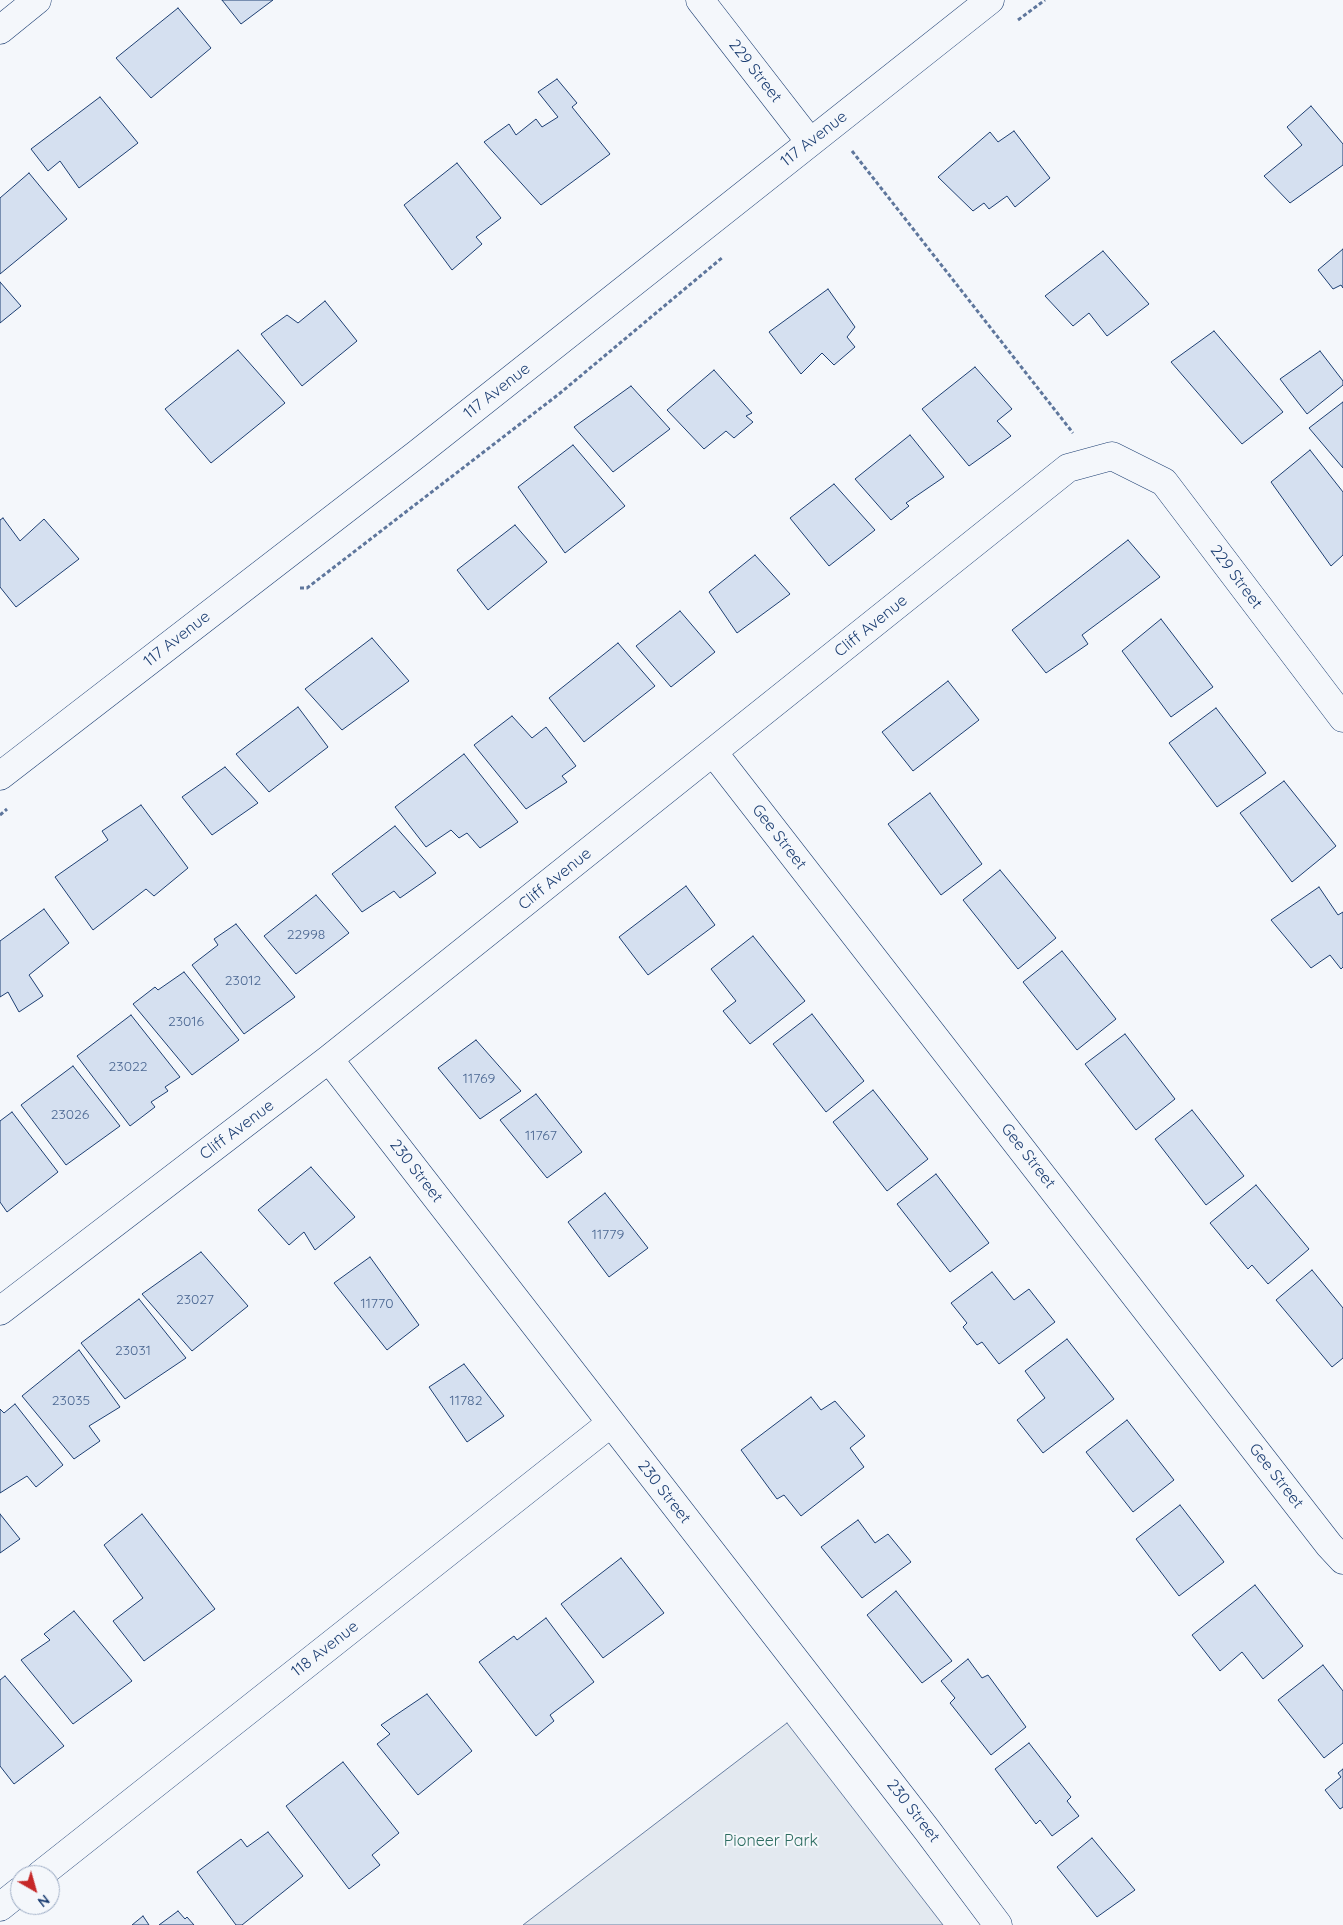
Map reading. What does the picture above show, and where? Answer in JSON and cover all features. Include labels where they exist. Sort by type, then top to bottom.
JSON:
[{"type":"street","points":[[0,30],[37,0]]},
{"type":"street","name":"229 Street","points":[[700,0],[810,142]]},
{"type":"street","name":"117 Avenue","points":[[0,776],[417,454],[990,0]]},
{"type":"street","name":"229 Street","points":[[1100,460],[1164,482],[1343,718]]},
{"type":"street","name":"Cliff Avenue","points":[[0,1311],[329,1059],[1068,468],[1100,460]]},
{"type":"street","name":"Gee Street","points":[[714,752],[1329,1545],[1343,1560]]},
{"type":"street","name":"230 Street","points":[[329,1059],[927,1830],[998,1925]]},
{"type":"street","name":"118 Avenue","points":[[53,1865],[610,1423]]},
{"type":"street","points":[[0,1907],[10,1899]]},
{"type":"path","points":[[852,150],[1073,433],[1100,460]]},
{"type":"green space","name":"Pioneer Park","points":[[787,1723],[943,1925],[523,1925]]},
{"type":"building","points":[[222,0],[273,0],[241,24]]},
{"type":"building","points":[[178,8],[211,48],[151,98],[116,58]]},
{"type":"building","points":[[557,79],[577,103],[572,107],[610,154],[541,205],[484,142],[509,124],[516,135],[536,119],[542,127],[558,117],[538,92]]},
{"type":"building","points":[[100,97],[138,143],[79,188],[60,161],[48,171],[31,149]]},
{"type":"building","points":[[1311,106],[1343,144],[1343,165],[1290,203],[1264,176],[1302,145],[1287,127]]},
{"type":"building","points":[[1014,131],[1050,178],[1015,207],[1007,196],[989,209],[984,203],[973,211],[938,177],[990,132],[998,142]]},
{"type":"building","points":[[457,163],[501,218],[476,237],[482,244],[452,270],[404,205]]},
{"type":"building","points":[[29,173],[67,219],[0,274],[0,198]]},
{"type":"building","points":[[1343,249],[1343,288],[1341,285],[1333,289],[1318,270]]},
{"type":"building","points":[[1103,251],[1149,304],[1107,336],[1089,313],[1073,326],[1045,296]]},
{"type":"building","points":[[0,282],[21,306],[0,323]]},
{"type":"building","points":[[828,289],[855,327],[847,337],[855,347],[834,365],[822,353],[801,374],[769,332]]},
{"type":"building","points":[[325,301],[357,341],[302,386],[261,334],[287,315],[298,323]]},
{"type":"building","points":[[1214,331],[1283,412],[1242,444],[1171,362]]},
{"type":"building","points":[[238,350],[285,403],[211,463],[165,409]]},
{"type":"building","points":[[1320,351],[1343,381],[1343,385],[1307,414],[1280,379]]},
{"type":"building","points":[[975,367],[1012,409],[997,421],[1011,436],[969,466],[922,409]]},
{"type":"building","points":[[714,370],[752,413],[746,416],[753,422],[734,438],[726,431],[704,449],[667,410]]},
{"type":"building","points":[[631,386],[670,429],[613,472],[574,427]]},
{"type":"building","points":[[1343,402],[1343,468],[1309,428]]},
{"type":"building","points":[[910,435],[944,477],[906,503],[909,506],[891,520],[855,479]]},
{"type":"building","points":[[573,445],[625,506],[565,553],[518,487]]},
{"type":"building","points":[[1310,450],[1343,492],[1343,555],[1331,566],[1271,482]]},
{"type":"building","points":[[834,484],[875,530],[829,566],[790,518]]},
{"type":"building","points":[[3,518],[20,541],[44,519],[79,559],[16,607],[0,587],[0,520]]},
{"type":"building","points":[[515,525],[547,562],[488,610],[457,570]]},
{"type":"building","points":[[1128,540],[1160,577],[1082,635],[1088,644],[1046,673],[1012,630]]},
{"type":"building","points":[[755,555],[790,594],[737,633],[709,592]]},
{"type":"building","points":[[680,611],[715,652],[671,687],[636,646]]},
{"type":"building","points":[[1161,619],[1213,687],[1171,717],[1122,651]]},
{"type":"building","points":[[372,638],[409,681],[342,730],[305,689]]},
{"type":"building","points":[[618,643],[655,686],[584,742],[549,698]]},
{"type":"building","points":[[948,681],[979,720],[913,771],[882,732]]},
{"type":"building","points":[[298,707],[328,747],[269,792],[236,754]]},
{"type":"building","points":[[1216,708],[1266,773],[1217,807],[1169,743]]},
{"type":"building","points":[[512,716],[532,738],[546,727],[576,766],[562,776],[567,782],[526,809],[474,745]]},
{"type":"building","points":[[464,754],[518,822],[480,848],[467,833],[459,838],[451,830],[426,847],[395,807]]},
{"type":"building","points":[[225,767],[258,803],[212,835],[182,797]]},
{"type":"building","points":[[1284,781],[1336,846],[1292,882],[1240,813]]},
{"type":"building","points":[[930,793],[982,864],[941,895],[888,824]]},
{"type":"building","points":[[141,805],[188,868],[154,896],[146,889],[93,930],[55,877],[108,840],[102,831]]},
{"type":"building","points":[[395,826],[436,873],[400,898],[394,891],[362,912],[332,874]]},
{"type":"building","points":[[1000,870],[1056,938],[1018,969],[963,900]]},
{"type":"building","points":[[686,886],[715,925],[648,975],[619,937]]},
{"type":"building","points":[[1319,887],[1338,915],[1343,912],[1343,967],[1341,969],[1330,955],[1311,968],[1271,920]]},
{"type":"building","points":[[316,895],[349,933],[296,974],[264,936]]},
{"type":"building","points":[[44,909],[69,943],[29,975],[43,996],[19,1012],[8,992],[0,997],[0,941]]},
{"type":"building","points":[[236,924],[295,997],[244,1034],[192,965],[218,945],[214,939]]},
{"type":"building","points":[[753,936],[805,1001],[750,1044],[723,1011],[736,1001],[711,969]]},
{"type":"building","points":[[1062,951],[1116,1019],[1077,1050],[1023,982]]},
{"type":"building","points":[[184,972],[239,1040],[192,1075],[133,1004],[155,987],[158,990]]},
{"type":"building","points":[[812,1014],[864,1081],[826,1112],[773,1044]]},
{"type":"building","points":[[131,1015],[180,1077],[165,1087],[168,1091],[151,1102],[155,1107],[130,1126],[77,1056]]},
{"type":"building","points":[[1125,1034],[1175,1099],[1136,1130],[1085,1064]]},
{"type":"building","points":[[476,1040],[521,1091],[480,1119],[438,1068]]},
{"type":"building","points":[[73,1066],[120,1126],[66,1165],[21,1105]]},
{"type":"building","points":[[873,1090],[928,1159],[887,1191],[833,1122]]},
{"type":"building","points":[[536,1094],[582,1152],[547,1178],[500,1120]]},
{"type":"building","points":[[1192,1110],[1244,1176],[1206,1205],[1155,1139]]},
{"type":"building","points":[[12,1112],[58,1172],[7,1212],[0,1202],[0,1121]]},
{"type":"building","points":[[311,1167],[355,1217],[315,1250],[304,1232],[289,1245],[258,1210]]},
{"type":"building","points":[[936,1174],[989,1243],[950,1272],[897,1204]]},
{"type":"building","points":[[1256,1185],[1309,1249],[1268,1284],[1252,1265],[1248,1269],[1210,1223]]},
{"type":"building","points":[[605,1193],[648,1248],[609,1277],[568,1222]]},
{"type":"building","points":[[201,1252],[248,1306],[192,1351],[142,1294]]},
{"type":"building","points":[[370,1257],[419,1325],[387,1350],[334,1283]]},
{"type":"building","points":[[1312,1270],[1343,1308],[1343,1358],[1332,1367],[1276,1300]]},
{"type":"building","points":[[992,1272],[1014,1300],[1029,1289],[1055,1322],[999,1364],[982,1342],[977,1345],[963,1327],[967,1323],[951,1303]]},
{"type":"building","points":[[139,1299],[186,1358],[125,1399],[81,1343]]},
{"type":"building","points":[[1067,1339],[1114,1399],[1043,1453],[1017,1420],[1045,1398],[1025,1371]]},
{"type":"building","points":[[79,1350],[120,1407],[89,1426],[100,1441],[74,1459],[22,1396]]},
{"type":"building","points":[[464,1364],[504,1416],[467,1442],[429,1387]]},
{"type":"building","points":[[811,1397],[821,1410],[835,1401],[865,1436],[850,1448],[864,1467],[801,1516],[784,1495],[777,1499],[741,1450]]},
{"type":"building","points":[[15,1404],[63,1465],[36,1487],[27,1476],[0,1493],[0,1409],[4,1413]]},
{"type":"building","points":[[1127,1420],[1174,1480],[1133,1512],[1086,1452]]},
{"type":"building","points":[[1180,1505],[1224,1562],[1179,1596],[1136,1539]]},
{"type":"building","points":[[0,1514],[20,1539],[0,1553]]},
{"type":"building","points":[[142,1514],[215,1609],[144,1661],[113,1621],[143,1598],[104,1545]]},
{"type":"building","points":[[858,1520],[875,1543],[888,1534],[911,1562],[862,1598],[821,1547]]},
{"type":"building","points":[[621,1558],[664,1613],[603,1658],[561,1604]]},
{"type":"building","points":[[1255,1585],[1303,1646],[1263,1679],[1242,1652],[1220,1671],[1192,1635]]},
{"type":"building","points":[[896,1591],[952,1661],[922,1683],[867,1615]]},
{"type":"building","points":[[74,1611],[132,1681],[73,1724],[21,1660],[50,1640],[44,1634]]},
{"type":"building","points":[[546,1618],[594,1682],[550,1715],[554,1721],[536,1736],[479,1662],[514,1636],[517,1640]]},
{"type":"building","points":[[968,1659],[982,1678],[988,1675],[1026,1727],[991,1755],[950,1703],[955,1698],[941,1681]]},
{"type":"building","points":[[1323,1665],[1343,1691],[1343,1743],[1324,1758],[1278,1700]]},
{"type":"building","points":[[5,1676],[64,1746],[14,1784],[0,1766],[0,1680]]},
{"type":"building","points":[[427,1694],[472,1751],[418,1795],[377,1744],[390,1734],[381,1725]]},
{"type":"building","points":[[1029,1743],[1071,1797],[1067,1801],[1079,1816],[1052,1836],[1040,1820],[1036,1824],[995,1769]]},
{"type":"building","points":[[343,1762],[399,1833],[372,1855],[380,1865],[349,1889],[286,1806]]},
{"type":"building","points":[[1343,1769],[1343,1807],[1340,1809],[1325,1790],[1341,1777],[1338,1773]]},
{"type":"building","points":[[268,1832],[303,1876],[242,1925],[236,1925],[197,1872],[241,1839],[247,1847]]},
{"type":"building","points":[[1092,1838],[1135,1890],[1097,1917],[1057,1867]]},
{"type":"building","points":[[178,1911],[194,1925],[159,1925]]},
{"type":"building","points":[[143,1916],[149,1925],[132,1925]]}]
